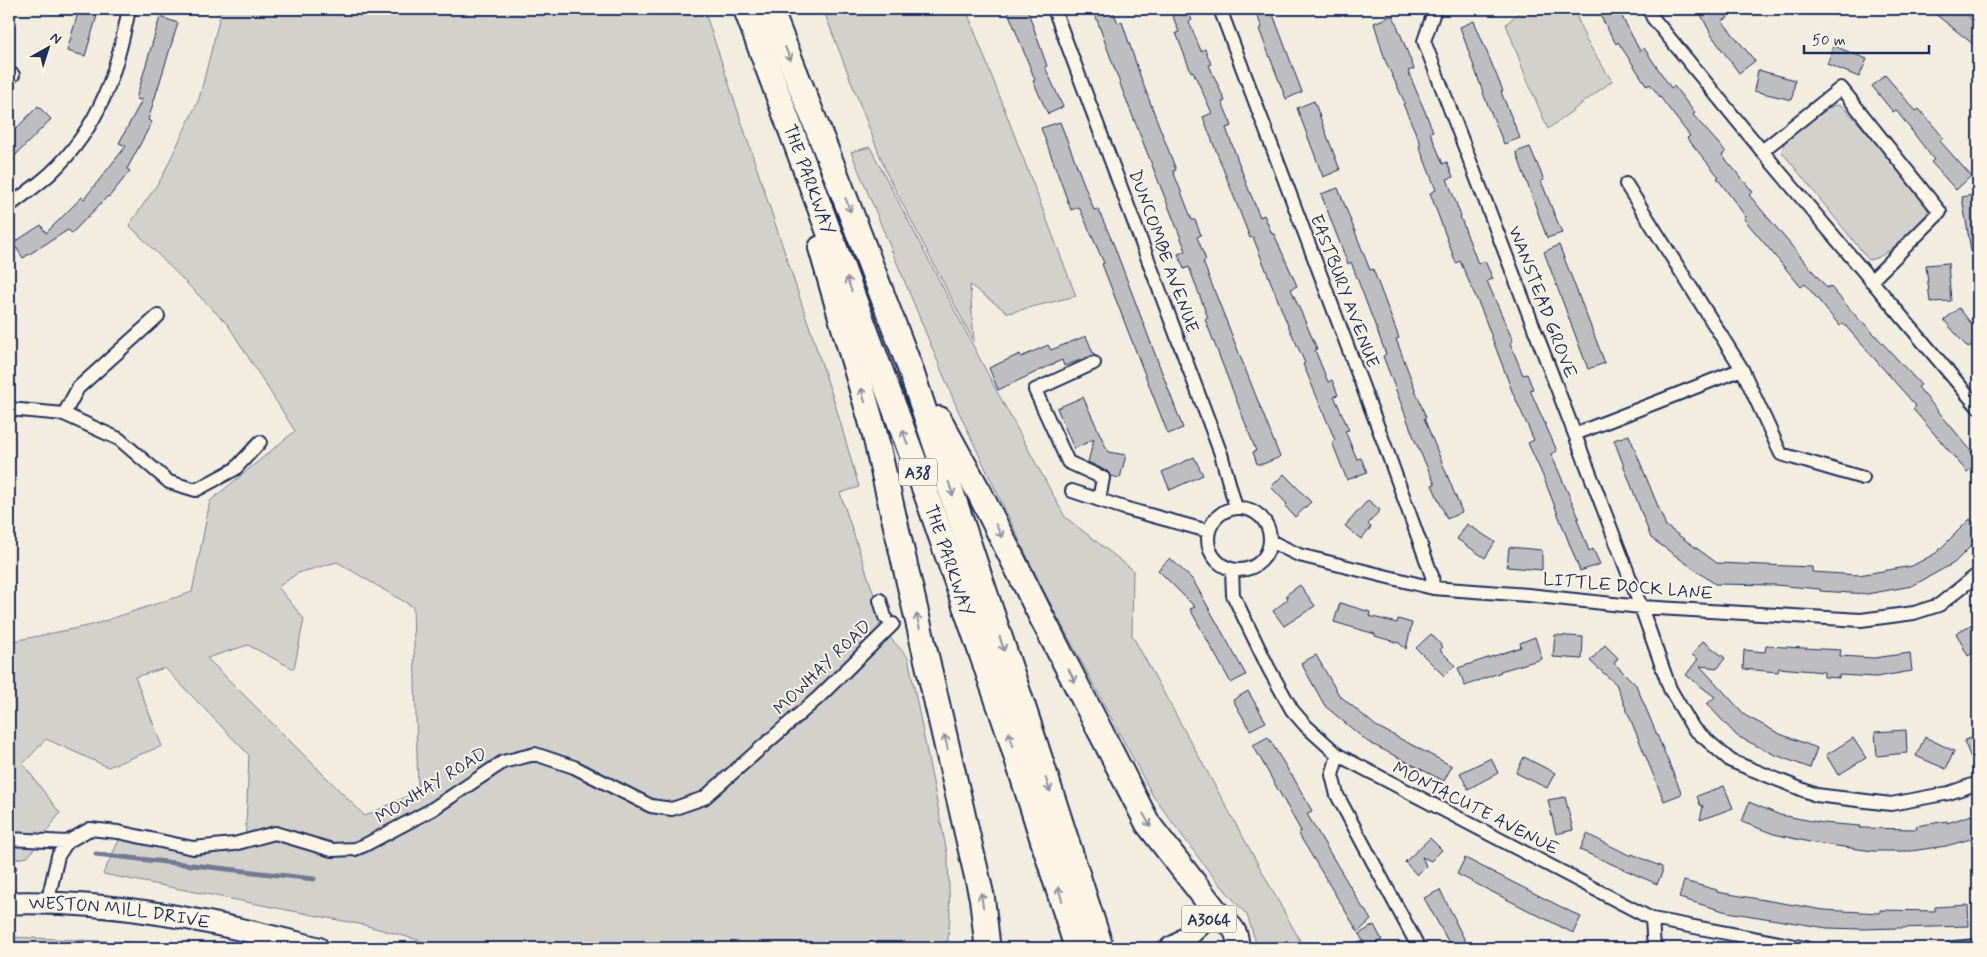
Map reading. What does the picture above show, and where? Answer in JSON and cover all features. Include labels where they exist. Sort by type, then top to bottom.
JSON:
[{"type":"highway","name":"THE PARKWAY","points":[[746,9],[926,493],[1008,730],[1087,942]]},
{"type":"highway","name":"THE PARKWAY","points":[[770,9],[909,365],[976,564],[1087,942]]},
{"type":"highway","name":"A38","points":[[784,108],[828,274],[874,430],[982,898],[988,942],[986,948]]},
{"type":"highway","name":"A38","points":[[909,365],[980,494],[1148,824],[1220,917]]},
{"type":"main road","name":"WESTON MILL DRIVE","points":[[9,903],[87,905],[161,913],[248,930],[318,948]]},
{"type":"main road","name":"A3064","points":[[1171,948],[1179,944],[1206,920],[1220,917],[1230,924],[1238,937],[1238,948]]},
{"type":"street","points":[[9,206],[51,172],[86,131],[104,101],[120,54],[129,9]]},
{"type":"street","name":"DUNCOMBE AVENUE","points":[[1054,9],[1221,454],[1236,508]]},
{"type":"street","name":"EASTBURY AVENUE","points":[[1220,9],[1384,443],[1432,576],[1434,588]]},
{"type":"street","name":"WANSTEAD GROVE","points":[[1435,9],[1424,41],[1641,607],[1670,689],[1693,728],[1731,761],[1816,795],[1891,804],[1949,793],[1978,783]]},
{"type":"street","points":[[1649,9],[1653,18],[1762,151],[1978,407]]},
{"type":"street","points":[[1762,151],[1841,88],[1940,212],[1871,281]]},
{"type":"street","points":[[1626,184],[1742,369],[1781,454],[1863,478]]},
{"type":"street","points":[[64,414],[78,388],[158,316]]},
{"type":"street","points":[[1094,363],[1035,390],[1068,462],[1103,478],[1098,500]]},
{"type":"street","points":[[1575,434],[1742,369]]},
{"type":"street","points":[[9,409],[64,414],[119,439],[169,482],[196,490],[235,469],[260,442]]},
{"type":"street","points":[[1072,491],[1208,531]]},
{"type":"street","points":[[1236,508],[1251,510],[1263,519],[1269,530],[1270,541],[1266,555],[1256,566],[1243,570],[1232,570],[1220,565],[1210,553],[1208,531],[1215,518],[1225,511],[1236,508]]},
{"type":"street","name":"LITTLE DOCK LANE","points":[[1270,541],[1299,555],[1434,588],[1528,595],[1641,607],[1861,620],[1914,613],[1939,605],[1978,574]]},
{"type":"street","name":"MONTACUTE AVENUE","points":[[1232,570],[1233,595],[1269,669],[1292,710],[1306,726],[1338,755],[1652,920],[1806,948]]},
{"type":"street","name":"MOWHAY ROAD","points":[[68,842],[90,830],[118,832],[193,848],[234,844],[275,833],[332,850],[355,849],[431,810],[503,762],[534,754],[574,766],[651,806],[672,809],[704,798],[819,697],[889,620],[880,600]]},
{"type":"street","points":[[1338,755],[1332,775],[1337,795],[1419,948]]},
{"type":"street","points":[[9,838],[68,842]]},
{"type":"street","points":[[47,904],[58,856],[68,842]]},
{"type":"street","points":[[1652,920],[1654,948]]},
{"type":"street","points":[[1953,948],[1978,946]]},
{"type":"shaded area","points":[[220,9],[704,9],[835,404],[859,487],[840,493],[882,619],[879,626],[908,657],[948,858],[950,917],[947,948],[447,948],[364,925],[103,874],[121,836],[245,849],[249,755],[165,668],[135,677],[162,746],[108,767],[46,739],[23,764],[60,813],[28,857],[9,860],[9,642],[92,625],[192,592],[210,501],[295,431],[228,325],[129,225],[161,179],[199,99],[220,16]],"holes":[[[337,562],[413,607],[418,791],[365,816],[207,658],[248,645],[294,669],[304,619],[278,587],[298,573]]]},
{"type":"shaded area","points":[[823,9],[966,9],[1076,296],[1008,313],[970,285],[974,342],[887,174]]},
{"type":"shaded area","points":[[1523,9],[1574,9],[1586,40],[1612,81],[1548,129],[1506,24]]},
{"type":"shaded area","points":[[1835,105],[1842,106],[1854,118],[1923,198],[1928,211],[1925,219],[1904,240],[1879,257],[1869,260],[1782,152],[1784,143],[1815,116]]},
{"type":"shaded area","points":[[870,147],[994,386],[1065,517],[1133,570],[1132,635],[1304,948],[1256,948],[1247,915],[1210,873],[1153,796],[1042,588],[957,408],[851,152]]},
{"type":"shaded area","points":[[9,937],[127,942],[152,948],[9,948]]},
{"type":"building","points":[[79,9],[99,9],[85,56],[67,51]]},
{"type":"building","points":[[1007,9],[1027,9],[1047,66],[1045,67],[1063,107],[1048,114],[1033,81],[1035,80]]},
{"type":"building","points":[[1093,9],[1112,9],[1118,23],[1122,22],[1176,170],[1173,171],[1192,220],[1195,220],[1201,235],[1197,237],[1206,260],[1203,262],[1280,457],[1263,464],[1257,464],[1253,452],[1256,451],[1205,319],[1208,318],[1189,267],[1184,269],[1178,254],[1186,251],[1122,89]]},
{"type":"building","points":[[1170,9],[1187,9],[1192,20],[1189,22],[1201,51],[1205,49],[1211,64],[1209,65],[1225,101],[1222,102],[1232,126],[1226,128],[1248,188],[1260,217],[1264,215],[1272,234],[1274,234],[1297,286],[1291,289],[1317,349],[1315,350],[1328,382],[1332,380],[1338,395],[1334,396],[1349,430],[1345,431],[1357,459],[1361,458],[1367,472],[1347,480],[1332,442],[1335,440],[1303,364],[1305,363],[1253,237],[1250,238],[1203,117],[1212,113],[1193,71],[1191,72],[1176,33],[1179,32]]},
{"type":"building","points":[[1255,9],[1271,9],[1302,92],[1286,99],[1259,29],[1262,28]]},
{"type":"building","points":[[1612,9],[1618,9],[1640,51],[1644,48],[1671,88],[1674,86],[1695,113],[1693,115],[1726,152],[1722,155],[1753,192],[1749,195],[1827,288],[1830,286],[1921,385],[1918,387],[1978,459],[1978,463],[1967,472],[1913,409],[1916,406],[1843,323],[1840,326],[1805,284],[1801,287],[1744,219],[1746,217],[1717,178],[1719,177],[1687,138],[1690,136],[1650,84],[1647,86],[1618,42],[1616,44],[1600,15]]},
{"type":"building","points":[[1698,9],[1722,9],[1728,18],[1722,21],[1755,61],[1739,73],[1712,36]]},
{"type":"building","points":[[1929,9],[1960,9],[1978,24],[1978,48]]},
{"type":"building","points":[[1393,15],[1414,69],[1408,71],[1433,131],[1430,132],[1443,164],[1447,162],[1453,177],[1447,179],[1478,264],[1485,261],[1493,279],[1487,281],[1513,341],[1510,343],[1523,375],[1527,374],[1533,389],[1530,390],[1557,451],[1551,454],[1579,518],[1577,519],[1589,551],[1593,549],[1600,564],[1580,571],[1528,443],[1534,440],[1512,391],[1482,311],[1460,261],[1456,263],[1430,193],[1436,190],[1419,146],[1421,145],[1403,104],[1405,103],[1385,60],[1374,23]]},
{"type":"building","points":[[160,17],[178,23],[148,120],[152,122],[127,169],[130,171],[109,197],[72,233],[68,230],[23,258],[13,243],[41,225],[46,233],[82,197],[84,199],[126,146],[119,143],[142,100],[136,99]]},
{"type":"building","points":[[1474,21],[1520,138],[1504,144],[1485,98],[1460,27]]},
{"type":"building","points":[[1834,46],[1867,59],[1859,77],[1827,64]]},
{"type":"building","points":[[1758,70],[1795,80],[1792,100],[1754,91]]},
{"type":"building","points":[[1885,75],[1916,111],[1919,109],[1943,137],[1940,141],[1971,176],[1956,190],[1931,162],[1934,160],[1896,110],[1893,112],[1872,86]]},
{"type":"building","points":[[1314,101],[1340,170],[1323,177],[1297,108]]},
{"type":"building","points":[[38,106],[51,119],[9,162],[9,136]]},
{"type":"building","points":[[1060,122],[1094,210],[1098,209],[1113,243],[1183,428],[1168,434],[1102,264],[1104,263],[1079,207],[1071,210],[1041,128]]},
{"type":"building","points":[[1530,147],[1544,180],[1541,181],[1562,233],[1547,238],[1516,152]]},
{"type":"building","points":[[1338,188],[1370,270],[1373,269],[1399,338],[1396,339],[1426,418],[1424,418],[1462,512],[1447,519],[1432,485],[1435,484],[1416,443],[1383,356],[1386,354],[1351,262],[1348,264],[1321,194]]},
{"type":"building","points":[[1978,194],[1978,250],[1971,251],[1962,197]]},
{"type":"building","points":[[1559,245],[1605,363],[1588,369],[1544,252]]},
{"type":"building","points":[[1948,263],[1951,301],[1930,302],[1926,265]]},
{"type":"building","points":[[1959,308],[1978,332],[1978,355],[1971,346],[1968,348],[1944,320]]},
{"type":"building","points":[[1086,336],[1094,355],[1064,366],[1062,360],[998,390],[989,368],[1020,354],[1021,357],[1048,345],[1051,350]]},
{"type":"building","points":[[1083,397],[1108,452],[1126,455],[1120,478],[1111,476],[1107,471],[1088,462],[1094,439],[1074,449],[1057,408]]},
{"type":"building","points":[[1629,435],[1666,526],[1717,563],[1812,567],[1812,572],[1859,575],[1912,566],[1936,553],[1970,519],[1978,528],[1978,539],[1954,563],[1912,586],[1867,594],[1820,591],[1820,589],[1775,585],[1715,584],[1651,538],[1614,440]]},
{"type":"building","points":[[1194,457],[1203,475],[1170,490],[1162,472]]},
{"type":"building","points":[[1284,474],[1311,502],[1295,517],[1285,506],[1287,504],[1271,487]]},
{"type":"building","points":[[1368,500],[1380,510],[1368,524],[1371,527],[1361,539],[1345,526]]},
{"type":"building","points":[[1467,524],[1495,542],[1485,558],[1457,539]]},
{"type":"building","points":[[1509,547],[1542,550],[1542,570],[1507,567]]},
{"type":"building","points":[[1170,558],[1193,580],[1246,675],[1231,683],[1190,609],[1195,607],[1158,570]]},
{"type":"building","points":[[1300,585],[1315,606],[1284,626],[1273,611],[1288,599],[1286,595]]},
{"type":"building","points":[[1340,603],[1370,612],[1369,616],[1397,623],[1398,619],[1412,623],[1406,649],[1399,643],[1375,636],[1375,634],[1334,622]]},
{"type":"building","points":[[1978,621],[1978,650],[1968,656],[1956,633]]},
{"type":"building","points":[[1431,634],[1443,647],[1440,650],[1455,665],[1444,676],[1416,648]]},
{"type":"building","points":[[1555,635],[1583,637],[1582,659],[1553,657]]},
{"type":"building","points":[[1535,637],[1542,659],[1500,671],[1465,686],[1458,668],[1521,647],[1520,643]]},
{"type":"building","points":[[1703,641],[1725,658],[1718,668],[1700,666],[1746,716],[1780,734],[1817,748],[1810,768],[1773,754],[1737,736],[1707,704],[1715,697],[1686,675],[1698,659],[1692,655]]},
{"type":"building","points":[[1605,645],[1618,658],[1614,663],[1636,685],[1682,794],[1664,801],[1616,684],[1590,661]]},
{"type":"building","points":[[1766,646],[1841,650],[1840,656],[1874,658],[1910,653],[1912,671],[1876,677],[1839,675],[1839,678],[1824,677],[1824,672],[1779,668],[1778,672],[1743,669],[1744,650],[1765,652]]},
{"type":"building","points":[[1316,655],[1339,695],[1376,726],[1452,766],[1444,781],[1368,742],[1325,706],[1301,663]]},
{"type":"building","points":[[1248,691],[1266,722],[1250,730],[1233,700]]},
{"type":"building","points":[[1906,730],[1907,753],[1877,756],[1875,732]]},
{"type":"building","points":[[1978,734],[1978,775],[1964,741]]},
{"type":"building","points":[[1268,737],[1312,811],[1307,814],[1371,920],[1358,932],[1298,833],[1301,831],[1253,745]]},
{"type":"building","points":[[1925,737],[1954,751],[1946,769],[1916,756]]},
{"type":"building","points":[[1853,738],[1866,758],[1838,775],[1826,755]]},
{"type":"building","points":[[1524,757],[1555,773],[1547,788],[1516,773]]},
{"type":"building","points":[[1491,758],[1498,773],[1468,789],[1460,773]]},
{"type":"building","points":[[1724,786],[1733,808],[1700,820],[1703,806],[1700,805],[1697,796]]},
{"type":"building","points":[[1565,797],[1573,830],[1556,834],[1548,800]]},
{"type":"building","points":[[1749,802],[1780,815],[1823,823],[1860,826],[1859,828],[1917,829],[1916,826],[1947,821],[1947,823],[1978,813],[1978,837],[1946,846],[1911,851],[1873,851],[1814,843],[1774,834],[1742,822]]},
{"type":"building","points":[[1587,834],[1631,856],[1632,854],[1662,867],[1662,873],[1657,884],[1580,850]]},
{"type":"building","points":[[1430,838],[1442,850],[1431,861],[1422,857],[1426,866],[1417,875],[1405,862]]},
{"type":"building","points":[[1465,858],[1581,917],[1573,933],[1457,874]]},
{"type":"building","points":[[1684,881],[1717,890],[1717,892],[1824,910],[1880,913],[1880,910],[1935,911],[1935,907],[1968,905],[1969,926],[1827,928],[1727,912],[1679,898]]},
{"type":"building","points":[[1440,890],[1469,948],[1452,948],[1424,898]]},
{"type":"building","points":[[1374,925],[1382,940],[1367,948],[1359,934]]},
{"type":"waterway","points":[[96,854],[314,879]]},
{"type":"waterway","points":[[9,869],[15,868]]}]
